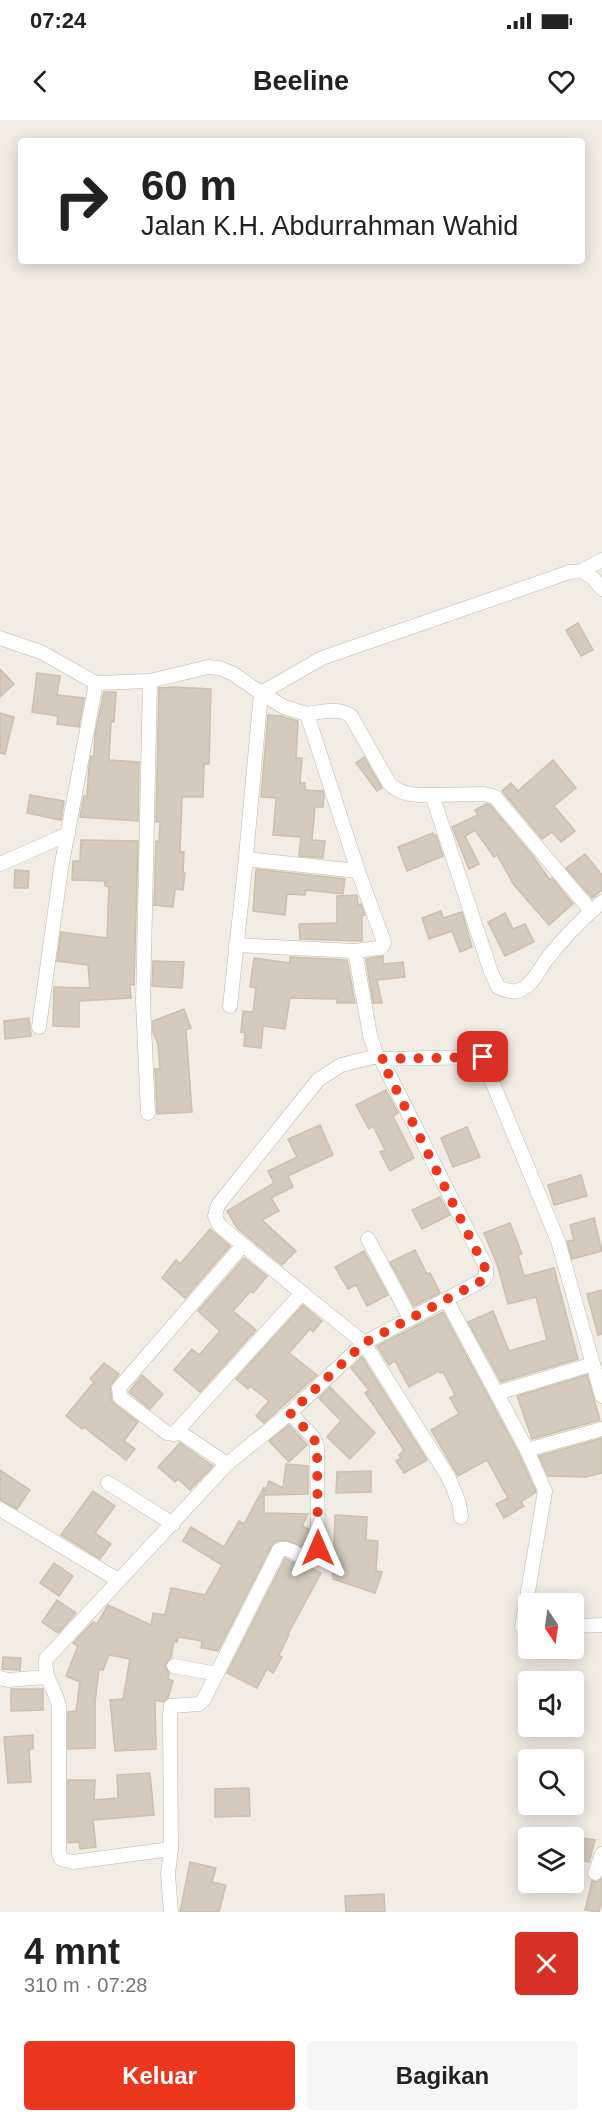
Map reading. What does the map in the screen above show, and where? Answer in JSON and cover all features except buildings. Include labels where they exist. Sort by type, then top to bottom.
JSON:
[{"type":"street","points":[[261,693],[322,658],[547,580],[582,571],[602,560]]},
{"type":"street","points":[[582,571],[593,578],[602,589]]},
{"type":"street","points":[[0,638],[40,651],[96,683],[150,681],[208,667],[219,668],[232,673],[284,707],[307,714],[338,710],[346,712],[351,716],[389,783],[395,789],[411,795],[484,794],[495,797],[591,911]]},
{"type":"street","points":[[148,1113],[143,1002],[150,681]]},
{"type":"street","points":[[39,1027],[68,834],[96,683]]},
{"type":"street","points":[[230,1006],[261,693]]},
{"type":"street","points":[[236,945],[355,951],[379,948],[384,942],[358,871],[307,714]]},
{"type":"street","points":[[432,795],[498,987],[510,992],[522,990],[530,983],[546,960],[602,902]]},
{"type":"street","points":[[0,864],[68,834]]},
{"type":"street","points":[[246,859],[358,871]]},
{"type":"street","points":[[171,1849],[73,1862],[62,1859],[59,1853],[59,1707],[57,1696],[46,1677],[46,1659],[227,1464],[290,1413],[364,1343],[483,1280],[486,1276],[486,1268],[379,1058],[370,1035],[355,951]]},
{"type":"street","points":[[460,1517],[459,1503],[449,1478],[364,1343],[219,1225],[215,1216],[218,1205],[318,1080],[341,1065],[379,1058],[483,1057],[558,1241],[602,1396]]},
{"type":"street","points":[[368,1239],[410,1318]]},
{"type":"street","points":[[243,1245],[119,1388],[120,1397],[167,1433],[174,1434],[301,1294]]},
{"type":"street","points":[[446,1299],[527,1450],[545,1491],[528,1593]]},
{"type":"street","points":[[497,1393],[593,1364]]},
{"type":"street","points":[[171,1912],[168,1874],[171,1849],[171,1706],[199,1704],[204,1699],[275,1555],[283,1548],[308,1560],[318,1548],[317,1446],[313,1437],[290,1413]]},
{"type":"street","points":[[527,1450],[602,1429]]},
{"type":"street","points":[[178,1431],[227,1464]]},
{"type":"street","points":[[108,1483],[173,1524]]},
{"type":"street","points":[[0,1509],[118,1580]]},
{"type":"street","points":[[584,1626],[602,1625]]},
{"type":"street","points":[[174,1666],[217,1674]]},
{"type":"street","points":[[0,1678],[8,1680],[46,1677]]},
{"type":"street","points":[[595,1873],[602,1854]]},
{"type":"route","points":[[318,1548],[317,1446],[313,1437],[290,1413],[364,1343],[483,1280],[487,1272],[381,1059],[483,1057]]}]
